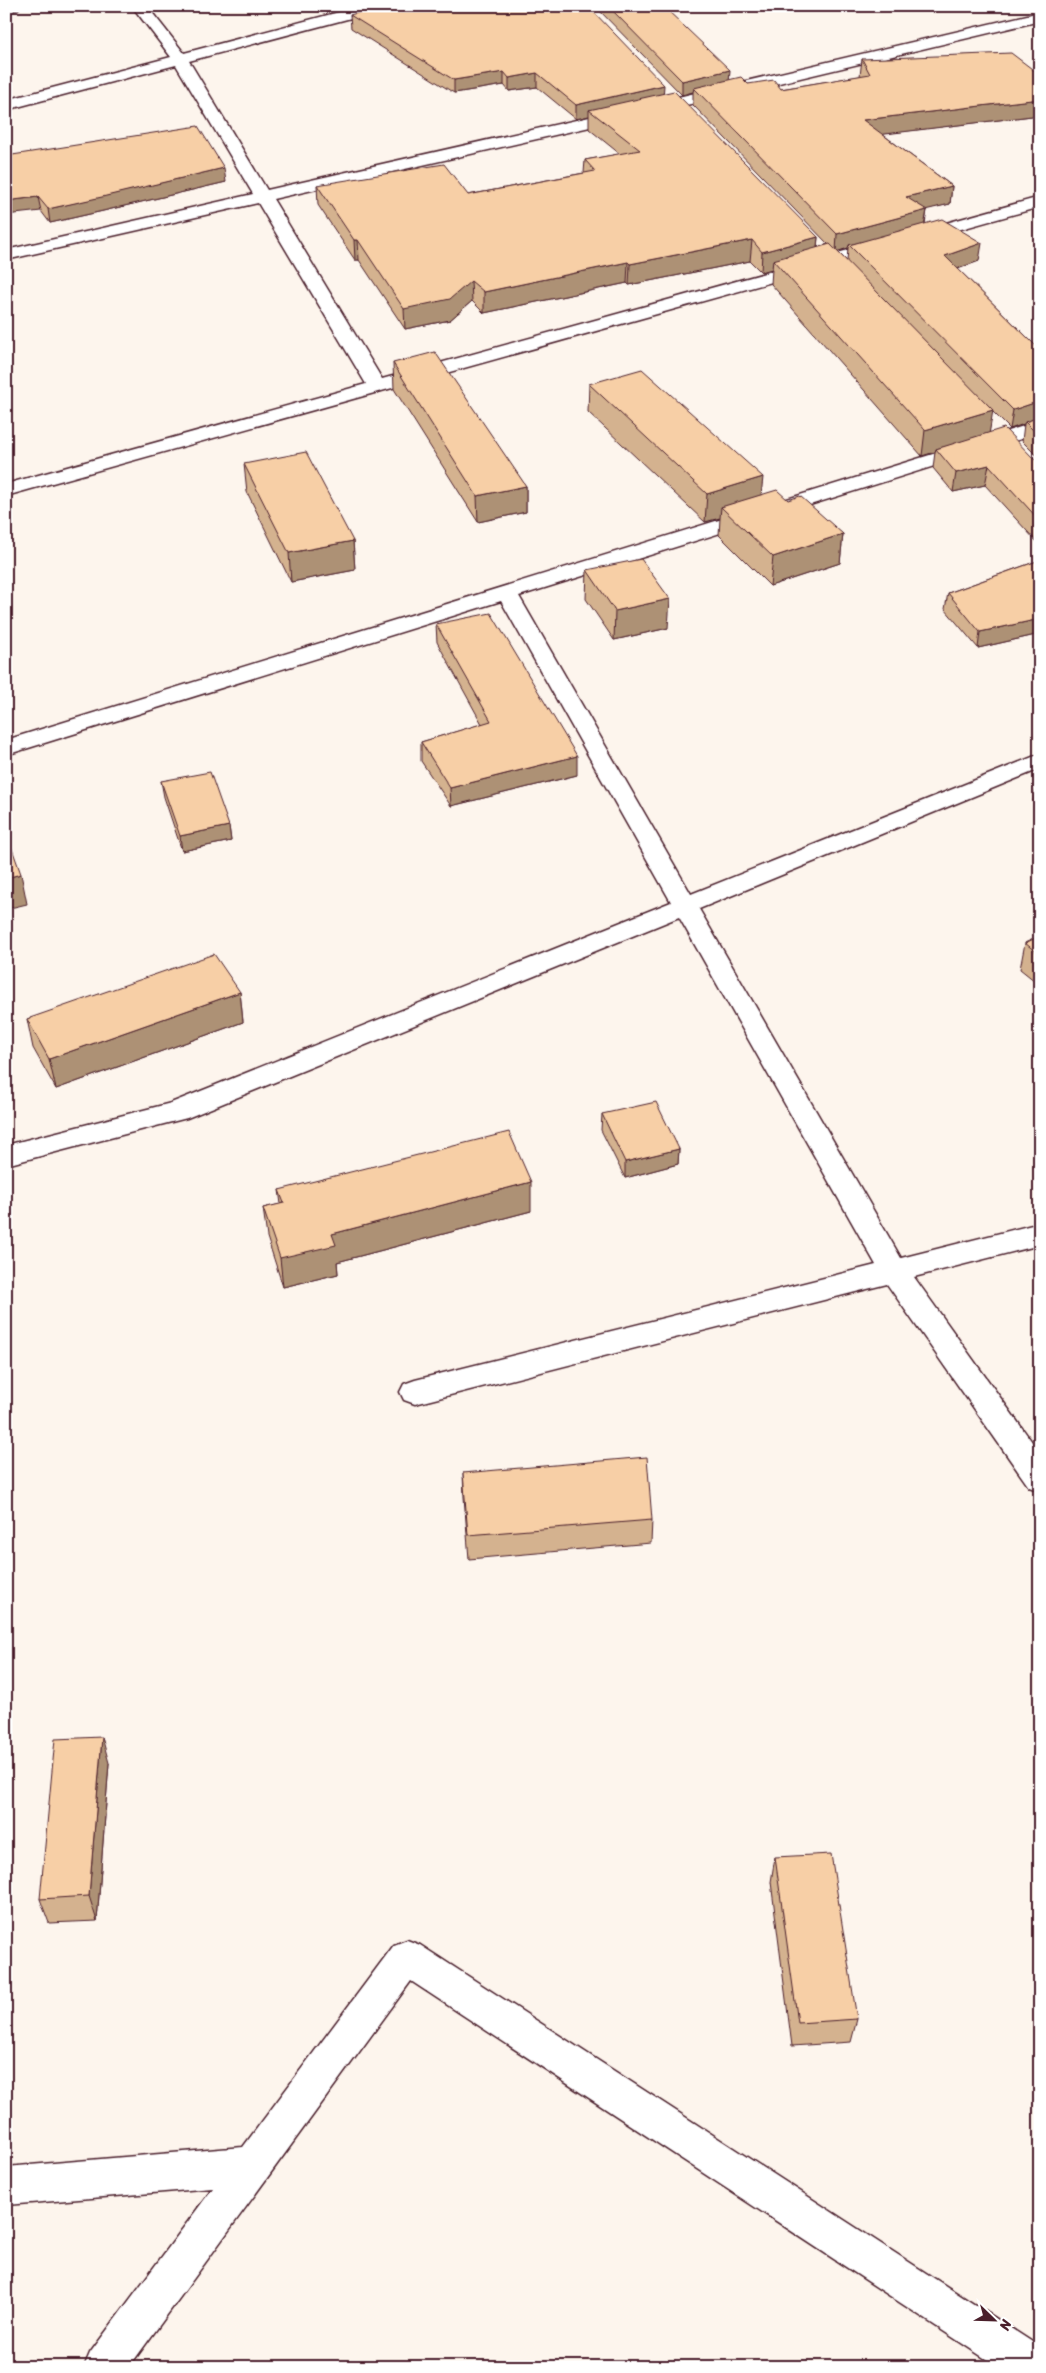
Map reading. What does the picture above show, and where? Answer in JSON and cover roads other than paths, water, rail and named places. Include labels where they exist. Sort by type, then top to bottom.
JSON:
[{"type":"street","points":[[6,8],[13,6]]},
{"type":"street","points":[[139,6],[179,58],[377,387]]},
{"type":"street","points":[[6,104],[380,6]]},
{"type":"street","points":[[1036,6],[1040,9]]},
{"type":"street","points":[[6,255],[263,198],[1040,16]]},
{"type":"street","points":[[664,89],[691,117]]},
{"type":"street","points":[[6,490],[1040,202]]},
{"type":"street","points":[[816,246],[844,275]]},
{"type":"street","points":[[6,748],[1040,427]]},
{"type":"street","points":[[506,592],[894,1271],[1040,1478]]},
{"type":"street","points":[[6,1155],[178,1111],[1040,761]]},
{"type":"street","points":[[414,1392],[1040,1234]]},
{"type":"street","points":[[104,2367],[407,1957],[1034,2367]]},
{"type":"street","points":[[6,2186],[254,2165]]}]
